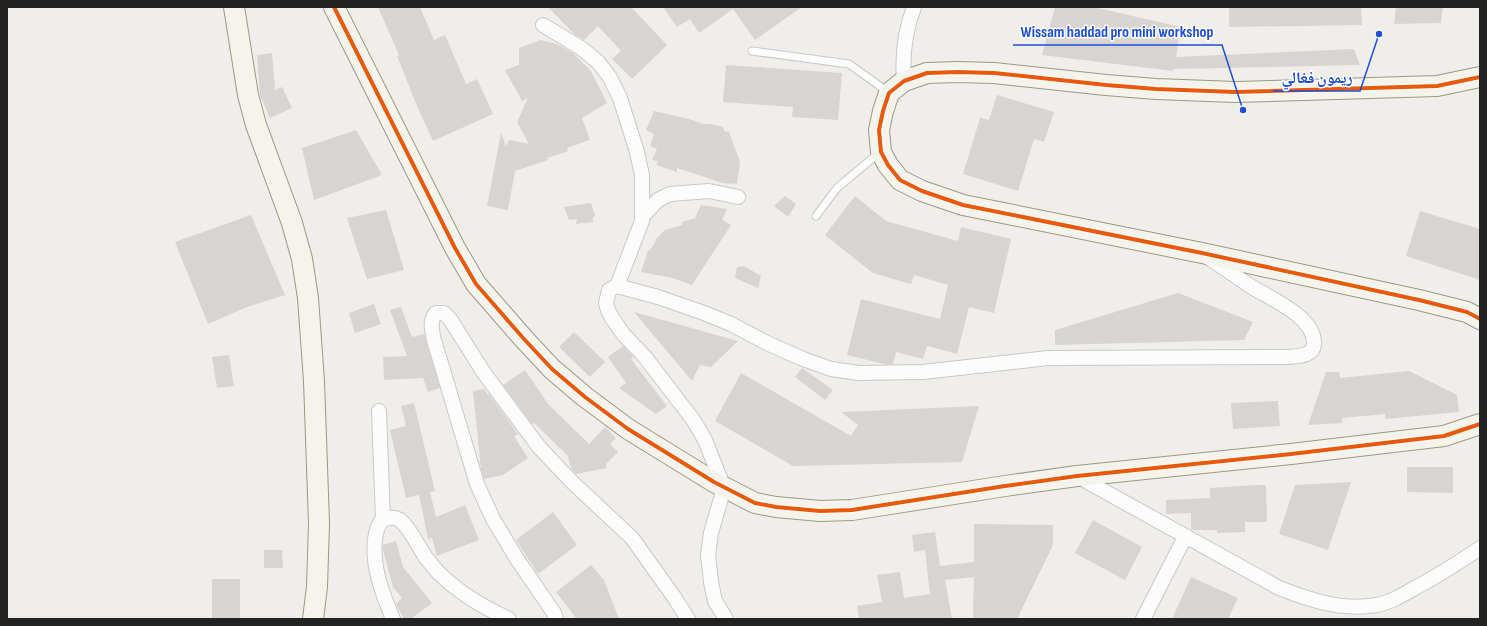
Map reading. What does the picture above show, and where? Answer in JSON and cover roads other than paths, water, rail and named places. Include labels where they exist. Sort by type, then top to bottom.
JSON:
[{"type":"street","points":[[234,7],[248,95],[256,125],[292,223],[302,259],[308,298],[314,367],[319,523],[317,587],[313,619]]},
{"type":"street","points":[[334,7],[455,248],[476,284],[552,369],[585,397],[628,429],[724,488],[755,502],[776,507],[820,511],[852,510],[1077,476],[1283,455],[1444,436],[1480,424]]},
{"type":"street","points":[[914,7],[896,87],[883,111],[879,130],[880,152],[900,180],[922,191],[963,205],[1202,253],[1419,300],[1467,312],[1480,319]]},
{"type":"street","points":[[543,25],[581,48],[598,62],[609,76],[620,98],[637,152],[642,174],[643,216],[616,286]]},
{"type":"street","points":[[896,87],[927,73],[958,72],[994,73],[1156,89],[1235,92],[1437,86],[1480,77]]},
{"type":"street","points":[[643,216],[658,200],[670,194],[710,191],[738,197]]},
{"type":"street","points":[[726,619],[715,601],[708,555],[711,532],[724,488],[705,440],[694,421],[645,357],[624,335],[612,318],[608,310],[606,296],[608,290],[616,286],[658,297],[731,324],[766,343],[803,359],[831,369],[859,373],[922,372],[1048,358],[1286,357],[1301,356],[1310,353],[1315,346],[1314,338],[1306,323],[1282,304],[1252,287],[1202,253]]},
{"type":"street","points":[[556,619],[554,613],[492,519],[477,484],[431,328],[432,320],[436,313],[444,313],[450,319],[484,373],[539,447],[572,482],[632,538],[688,619]]},
{"type":"street","points":[[378,411],[383,519],[378,526],[374,548],[376,570],[384,597],[393,619]]},
{"type":"street","points":[[1077,476],[1279,588],[1308,600],[1335,605],[1377,605],[1394,600],[1432,579],[1480,548]]},
{"type":"street","points":[[383,519],[391,517],[399,519],[406,526],[422,552],[439,574],[474,600],[509,619]]},
{"type":"street","points":[[1143,619],[1185,537]]},
{"type":"lane","points":[[752,51],[849,64],[896,87]]},
{"type":"lane","points":[[816,216],[837,188],[880,152]]},
{"type":"place","name":"ريمون فغالي","points":[[1379,34]]},
{"type":"place","name":"Wissam haddad pro mini workshop","points":[[1243,110]]}]
